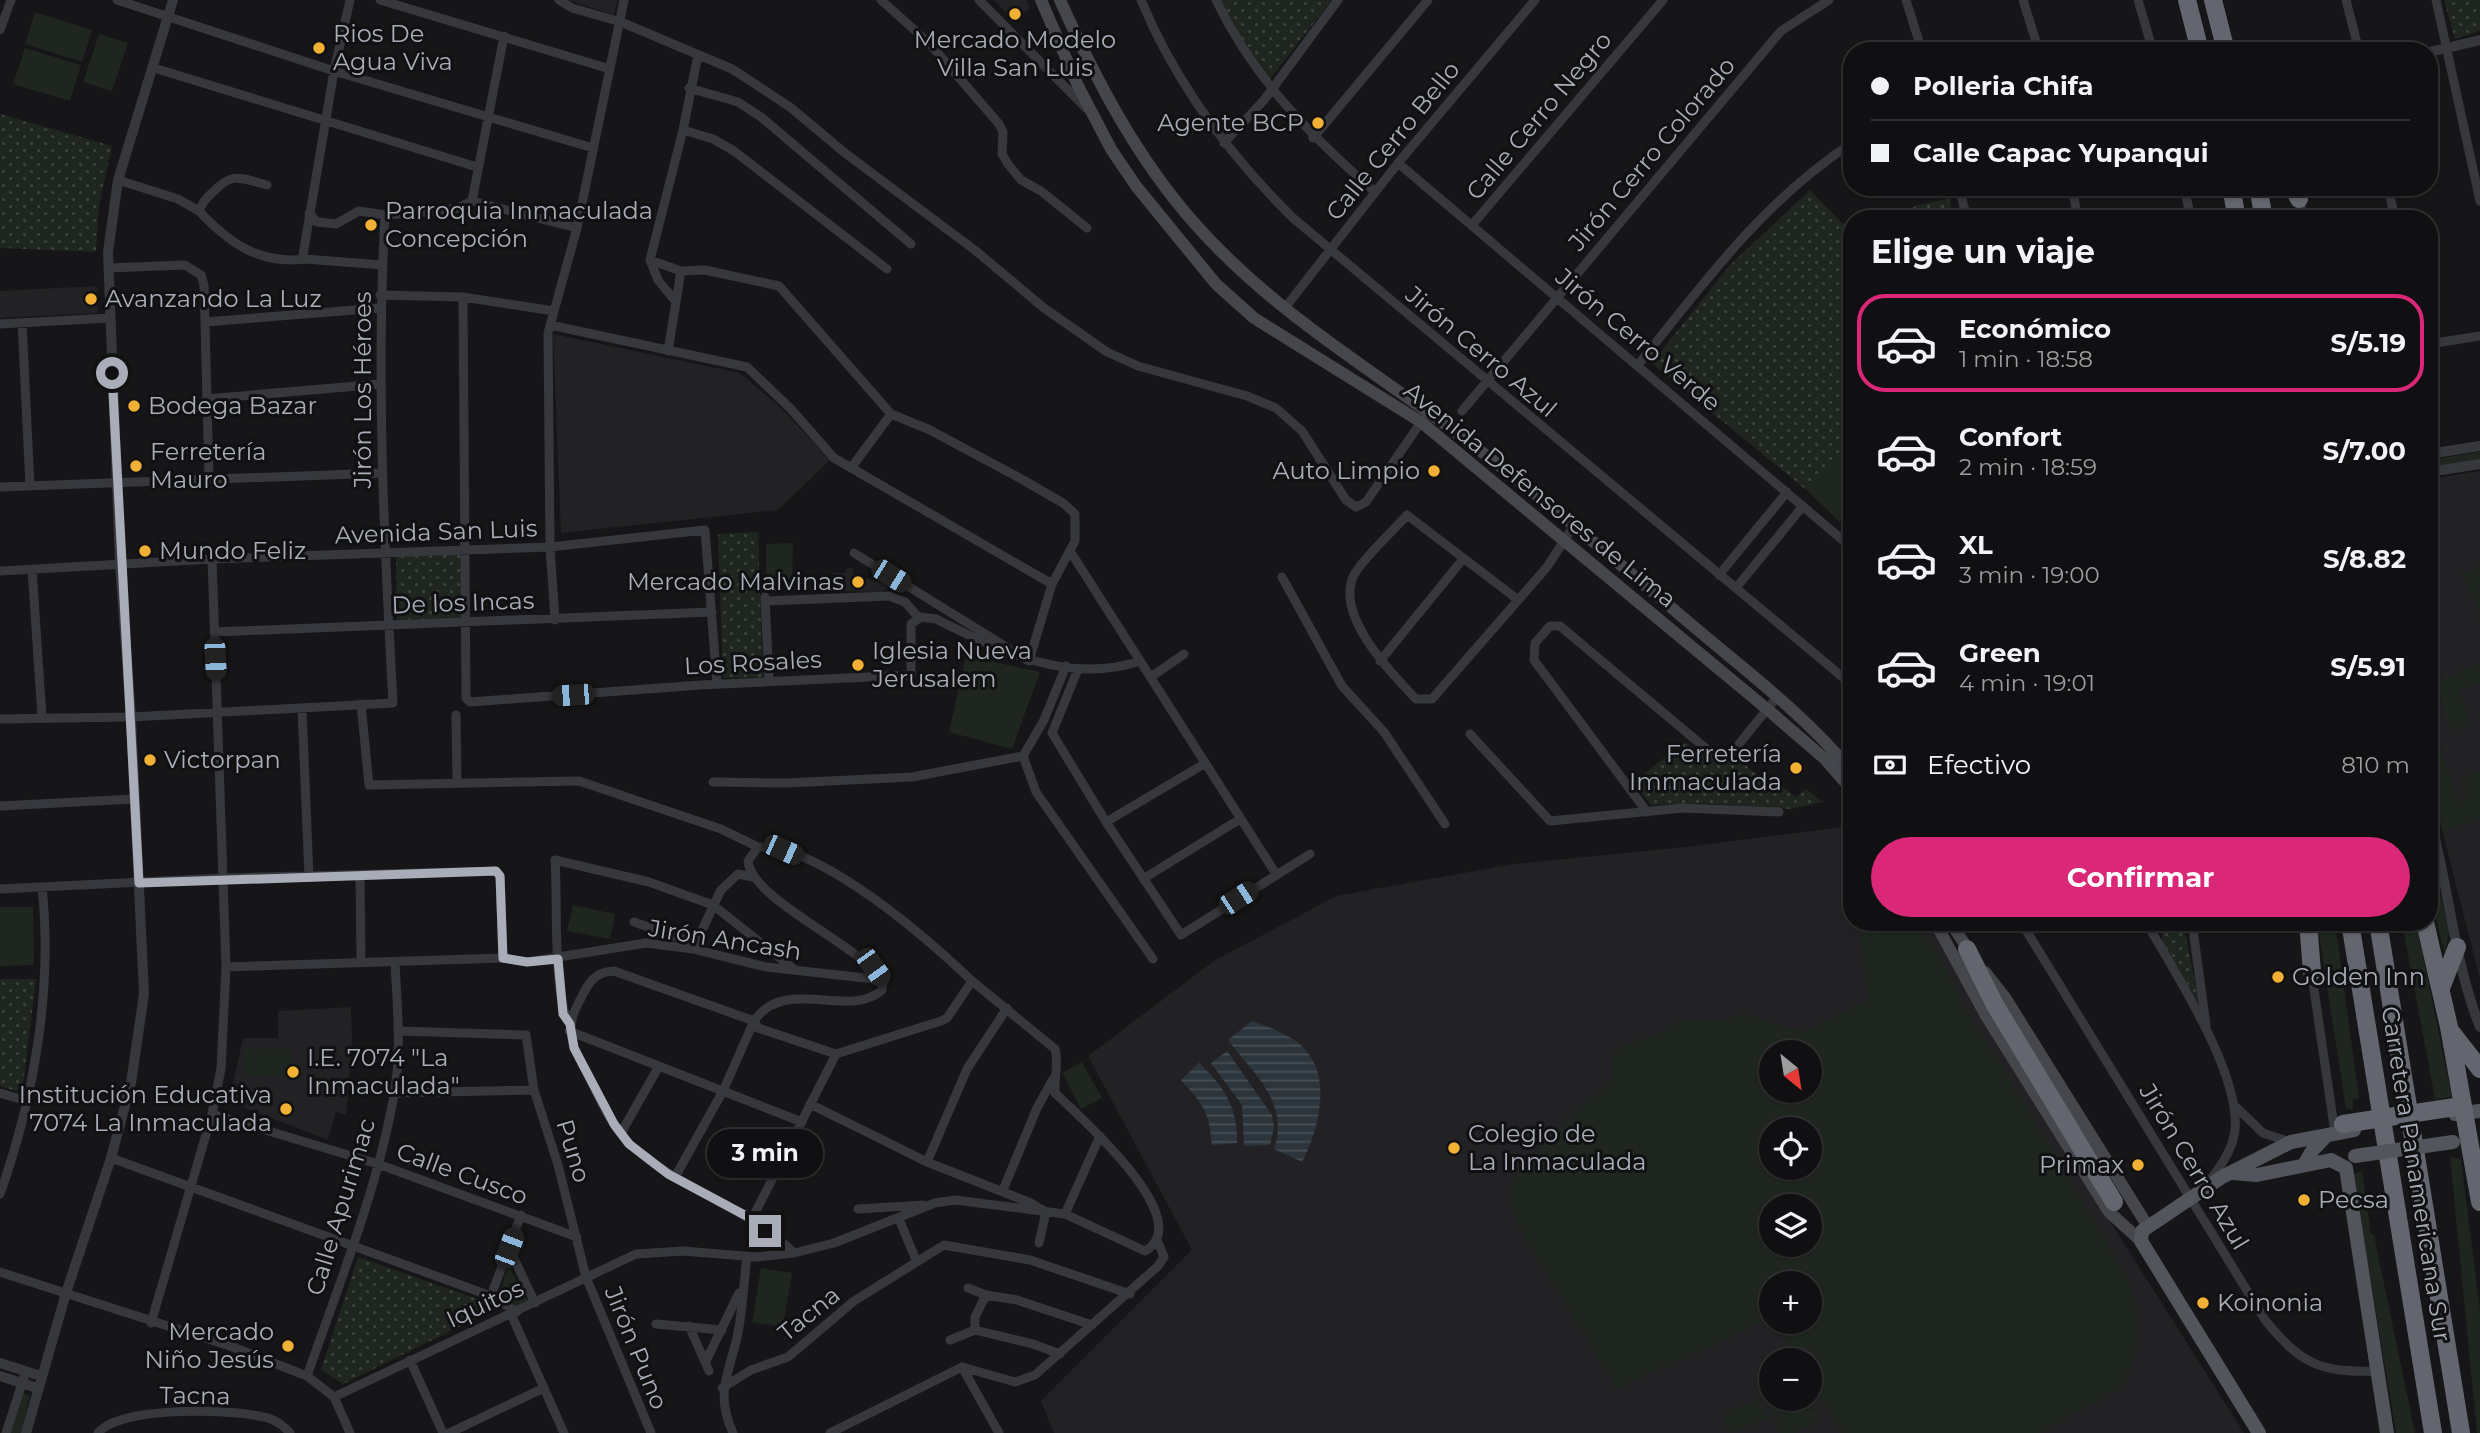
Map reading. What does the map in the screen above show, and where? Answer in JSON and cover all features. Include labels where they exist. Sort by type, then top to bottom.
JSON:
[{"type":"highway","points":[[2187,0],[2198,42]]},
{"type":"highway","points":[[2213,0],[2226,42]]},
{"type":"highway","points":[[2307,931],[2312,972]]},
{"type":"highway","name":"Carretera Panamericana Sur","points":[[2351,931],[2433,1433]]},
{"type":"highway","name":"Carretera Panamericana Sur","points":[[2379,931],[2460,1433]]},
{"type":"highway","points":[[2427,931],[2449,1027],[2480,1202]]},
{"type":"highway","points":[[2441,988],[2457,947]]},
{"type":"highway","points":[[1967,949],[1995,1005],[2114,1202]]},
{"type":"highway","points":[[2449,1027],[2459,1046],[2480,1069]]},
{"type":"highway","points":[[2339,1130],[2462,1110]]},
{"type":"main road","name":"Avenida Defensores de Lima","points":[[1041,0],[1092,115],[1136,186],[1216,284],[1254,318],[1421,422],[1767,709],[1825,759],[1843,780]]},
{"type":"main road","name":"Avenida Defensores de Lima","points":[[1060,0],[1092,71],[1148,162],[1213,243],[1284,309],[1448,427],[1573,527],[1777,697],[1843,761]]},
{"type":"main road","points":[[1941,931],[1985,1014],[2109,1212],[2141,1241],[2259,1433]]},
{"type":"main road","points":[[1956,931],[2006,999],[2147,1225]]},
{"type":"main road","points":[[2141,1241],[2142,1231],[2147,1225],[2205,1187],[2291,1142],[2339,1130]]},
{"type":"main road","points":[[2304,1165],[2312,1150],[2339,1130]]},
{"type":"main road","points":[[2387,1433],[2347,1163],[2355,1156],[2467,1140]]},
{"type":"main road","points":[[2230,1173],[2257,1175],[2331,1160],[2346,1168]]},
{"type":"street","points":[[0,30],[11,0]]},
{"type":"street","points":[[117,0],[334,71],[593,148]]},
{"type":"street","points":[[26,1433],[66,1293],[111,1158],[131,1083],[144,994],[131,717],[120,564],[108,268],[118,180],[173,0]]},
{"type":"street","points":[[305,258],[303,251],[309,213],[334,71],[350,0]]},
{"type":"street","points":[[380,0],[610,69]]},
{"type":"street","points":[[559,0],[572,8],[621,22],[732,69],[790,107],[845,153],[976,251],[1044,308],[1107,352],[1138,366],[1247,396],[1276,408],[1293,420],[1346,500],[1356,507],[1366,502],[1421,422]]},
{"type":"street","points":[[555,620],[550,547],[550,325],[577,228],[624,0]]},
{"type":"street","points":[[881,0],[930,44],[999,124],[1003,132],[1002,154],[1021,180],[1041,191],[1087,228]]},
{"type":"street","points":[[979,0],[1092,115]]},
{"type":"street","name":"Jirón Cerro Azul","points":[[1141,0],[1171,63],[1224,143],[1269,194],[1328,250],[1843,678]]},
{"type":"street","points":[[1216,0],[1241,45],[1270,88],[1313,138],[1374,192]]},
{"type":"street","points":[[1224,143],[1264,100],[1270,88],[1338,0]]},
{"type":"street","points":[[1313,138],[1429,0]]},
{"type":"street","name":"Calle Cerro Bello","points":[[1284,309],[1374,192],[1535,0]]},
{"type":"street","name":"Calle Cerro Negro","points":[[1472,225],[1662,0]]},
{"type":"street","name":"Jirón Cerro Colorado","points":[[1462,411],[1781,31],[1829,0]]},
{"type":"street","points":[[1906,0],[1919,42]]},
{"type":"street","points":[[2023,0],[2036,42]]},
{"type":"street","points":[[2138,0],[2150,42]]},
{"type":"street","points":[[2346,0],[2357,42]]},
{"type":"street","points":[[2436,0],[2449,48],[2480,201]]},
{"type":"street","points":[[472,201],[503,36]]},
{"type":"street","points":[[2438,50],[2480,40]]},
{"type":"street","points":[[676,302],[658,279],[650,260],[683,130],[698,55]]},
{"type":"street","points":[[154,68],[477,167]]},
{"type":"street","points":[[690,88],[738,102],[761,117],[911,244]]},
{"type":"street","points":[[683,130],[713,139],[734,151],[829,221],[887,269]]},
{"type":"street","points":[[2469,148],[2480,146]]},
{"type":"street","points":[[1638,365],[1737,240],[1818,167],[1843,149]]},
{"type":"street","name":"Jirón Cerro Verde","points":[[1398,163],[1843,540]]},
{"type":"street","points":[[199,211],[202,203],[226,178],[232,176],[267,185]]},
{"type":"street","points":[[118,180],[178,199],[199,211],[223,237],[261,257],[286,261],[305,258],[382,265]]},
{"type":"street","points":[[309,213],[317,222],[336,224],[359,211],[385,215],[458,208],[472,201],[577,228]]},
{"type":"street","name":"Jirón Los Héroes","points":[[361,704],[393,702],[384,553],[380,384],[380,295],[385,215]]},
{"type":"street","points":[[650,260],[681,271],[705,270],[779,286],[891,414],[928,429],[1063,503],[1074,514],[1077,524],[1075,541],[1052,584],[1028,660]]},
{"type":"street","points":[[108,268],[176,265],[197,270],[204,285],[209,477]]},
{"type":"street","points":[[668,351],[681,271]]},
{"type":"street","points":[[380,295],[463,297],[554,311]]},
{"type":"street","points":[[463,297],[464,622]]},
{"type":"street","points":[[205,322],[380,308]]},
{"type":"street","points":[[0,324],[109,318]]},
{"type":"street","points":[[22,323],[30,485]]},
{"type":"street","points":[[550,325],[747,368],[791,409],[834,458],[1052,584]]},
{"type":"street","points":[[2438,343],[2480,336]]},
{"type":"street","points":[[206,399],[380,384]]},
{"type":"street","points":[[851,468],[891,414]]},
{"type":"street","points":[[2438,453],[2480,446]]},
{"type":"street","points":[[2438,471],[2480,464]]},
{"type":"street","points":[[0,486],[382,473]]},
{"type":"street","points":[[1719,575],[1787,492]]},
{"type":"street","points":[[1735,588],[1803,506]]},
{"type":"street","points":[[1517,599],[1407,515],[1353,576],[1350,597],[1359,627],[1380,661],[1416,699],[1432,699],[1547,567],[1573,527]]},
{"type":"street","name":"Avenida San Luis","points":[[0,571],[463,548],[550,547],[705,530],[712,612]]},
{"type":"street","points":[[1070,551],[1276,874]]},
{"type":"street","points":[[854,553],[1028,660]]},
{"type":"street","points":[[151,1323],[212,1114],[221,1069],[226,967],[212,559]]},
{"type":"street","points":[[1380,661],[1463,559]]},
{"type":"street","points":[[32,569],[41,717]]},
{"type":"street","points":[[1282,577],[1342,686],[1384,732],[1446,824]]},
{"type":"street","points":[[769,681],[766,599],[889,596],[905,602],[919,618],[936,619],[1028,660],[1078,669],[1111,670],[1140,661]]},
{"type":"street","points":[[712,612],[717,684]]},
{"type":"street","name":"De los Incas","points":[[214,632],[712,612]]},
{"type":"street","name":"Los Rosales","points":[[464,622],[466,698],[470,702],[717,684],[911,675],[911,624],[919,618]]},
{"type":"street","points":[[1647,812],[1534,660],[1535,643],[1550,626],[1559,626],[1716,757],[1731,755],[1777,697]]},
{"type":"street","points":[[1151,677],[1184,654]]},
{"type":"street","points":[[713,782],[787,783],[912,777],[1023,756],[1044,720],[1066,666]]},
{"type":"street","points":[[1078,669],[1052,733],[1106,822],[1181,935],[1310,854]]},
{"type":"street","points":[[0,719],[131,717],[361,704],[369,785],[587,782],[722,829],[758,847],[783,850],[847,879],[926,936],[972,981],[1055,1049],[1058,1061],[1054,1078],[1037,1108],[1003,1190]]},
{"type":"street","points":[[302,709],[309,877]]},
{"type":"street","points":[[456,715],[457,783]]},
{"type":"street","points":[[1470,734],[1550,821],[1683,808],[1779,812]]},
{"type":"street","points":[[1023,756],[1036,792],[1153,959]]},
{"type":"street","points":[[1106,822],[1204,764]]},
{"type":"street","points":[[0,806],[134,799]]},
{"type":"street","points":[[1143,879],[1240,819]]},
{"type":"street","points":[[675,1177],[723,1091],[762,1009],[787,999],[866,1000],[881,990],[883,980],[864,959],[757,884],[748,861],[758,847]]},
{"type":"street","points":[[2438,848],[2464,986],[2480,1027]]},
{"type":"street","points":[[794,1253],[752,1219],[675,1177],[629,1144],[621,1133],[574,1048],[570,1028],[563,1014],[558,959],[555,860],[649,882],[713,905],[797,971]]},
{"type":"street","points":[[0,889],[223,878],[496,871],[500,876],[503,958]]},
{"type":"street","points":[[634,922],[694,947],[713,905],[729,880],[738,874],[753,877]]},
{"type":"street","points":[[360,875],[361,962]]},
{"type":"street","points":[[1,1189],[27,1101],[45,979],[42,887]]},
{"type":"street","name":"Jirón Cerro Azul","points":[[2027,931],[2256,1307],[2298,1356],[2343,1372],[2377,1371]]},
{"type":"street","points":[[2151,931],[2207,1031],[2234,1102],[2235,1126],[2230,1149],[2205,1187]]},
{"type":"street","points":[[2193,931],[2207,1031]]},
{"type":"street","name":"Jirón Ancash","points":[[226,967],[503,958],[527,962],[646,943],[694,947],[733,961],[797,971],[883,980]]},
{"type":"street","name":"Calle Apurimac","points":[[307,1376],[378,1164],[395,1093],[398,1031],[395,962]]},
{"type":"street","points":[[570,1028],[591,978],[601,971],[614,971],[754,1021],[758,1028],[836,1054],[947,1018],[972,981]]},
{"type":"street","points":[[2312,972],[2339,1130]]},
{"type":"street","points":[[927,1162],[967,1069],[1007,1008]]},
{"type":"street","points":[[570,1028],[802,1122]]},
{"type":"street","name":"Puno","points":[[398,1031],[526,1035],[534,1090],[586,1277]]},
{"type":"street","points":[[752,1219],[836,1054]]},
{"type":"street","points":[[621,1133],[659,1066]]},
{"type":"street","points":[[830,1433],[962,1367],[1015,1382],[1035,1375],[1130,1293],[1164,1257],[1157,1240],[1161,1222],[1154,1206],[1100,1136],[1055,1093],[1054,1078]]},
{"type":"street","points":[[395,1093],[534,1090]]},
{"type":"street","points":[[0,1094],[27,1101]]},
{"type":"street","points":[[2234,1102],[2257,1129],[2291,1142]]},
{"type":"street","points":[[810,1104],[927,1162],[1003,1190],[1046,1212]]},
{"type":"street","name":"Calle Cusco","points":[[212,1114],[378,1164],[577,1237]]},
{"type":"street","points":[[1065,1214],[1100,1136]]},
{"type":"street","points":[[111,1158],[491,1296],[514,1313],[564,1433]]},
{"type":"street","points":[[859,1209],[955,1200],[1065,1214],[1145,1251],[1157,1240]]},
{"type":"street","name":"Iquitos","points":[[334,1398],[536,1303],[620,1259],[654,1251],[747,1256],[794,1253],[834,1243],[935,1203]]},
{"type":"street","points":[[1039,1243],[1046,1212]]},
{"type":"street","points":[[491,1296],[521,1215]]},
{"type":"street","points":[[899,1219],[916,1260]]},
{"type":"street","name":"Tacna","points":[[722,1388],[751,1370],[788,1357],[854,1301],[944,1245],[1030,1260],[1130,1293]]},
{"type":"street","points":[[509,1248],[536,1303]]},
{"type":"street","points":[[733,1433],[726,1417],[722,1388],[738,1330],[747,1256]]},
{"type":"street","points":[[0,1272],[151,1323],[230,1346],[307,1376],[334,1398],[350,1433]]},
{"type":"street","name":"Jirón Puno","points":[[586,1277],[651,1433]]},
{"type":"street","points":[[690,1326],[708,1366],[744,1282]]},
{"type":"street","points":[[968,1288],[986,1295],[1017,1300],[1092,1325]]},
{"type":"street","points":[[975,1330],[975,1317],[986,1295]]},
{"type":"street","points":[[656,1324],[722,1330]]},
{"type":"street","points":[[950,1340],[975,1330],[1033,1344],[1060,1354]]},
{"type":"street","points":[[410,1360],[443,1433]]},
{"type":"street","points":[[0,1363],[41,1376]]},
{"type":"street","points":[[962,1367],[999,1433]]},
{"type":"street","points":[[6,1433],[26,1371]]},
{"type":"street","points":[[0,1376],[37,1388]]},
{"type":"street","points":[[449,1433],[544,1388]]},
{"type":"street","name":"Tacna","points":[[98,1433],[101,1429],[135,1415],[181,1411],[267,1418],[280,1423],[290,1433]]},
{"type":"shaded area","points":[[568,0],[618,0],[614,15]]},
{"type":"shaded area","name":"Mercado Modelo Villa San Luis","points":[[994,0],[1026,0],[1030,8],[1013,20]]},
{"type":"shaded area","points":[[1220,0],[1332,0],[1270,79],[1241,39]]},
{"type":"shaded area","points":[[2444,0],[2480,0],[2480,31],[2455,39]]},
{"type":"shaded area","points":[[35,12],[92,30],[82,62],[25,44]]},
{"type":"shaded area","points":[[99,34],[128,43],[112,91],[83,82]]},
{"type":"shaded area","points":[[25,48],[81,65],[70,101],[13,84]]},
{"type":"shaded area","points":[[0,114],[112,146],[99,205],[96,252],[0,248]]},
{"type":"shaded area","points":[[1810,190],[1843,224],[1843,459],[1805,489],[1652,363],[1730,265]]},
{"type":"shaded area","points":[[1949,198],[1952,210],[1901,210]]},
{"type":"shaded area","points":[[97,286],[98,313],[0,318],[0,291]]},
{"type":"shaded area","points":[[553,334],[740,373],[782,409],[830,460],[778,510],[561,533]]},
{"type":"shaded area","points":[[2480,452],[2480,459],[2438,466],[2438,459]]},
{"type":"shaded area","points":[[1843,458],[1843,525],[1805,489]]},
{"type":"shaded area","points":[[2480,471],[2480,979],[2438,813],[2438,478]]},
{"type":"shaded area","points":[[758,532],[763,677],[723,678],[718,534]]},
{"type":"shaded area","points":[[793,543],[792,586],[766,586],[766,544]]},
{"type":"shaded area","points":[[461,552],[465,617],[397,620],[396,556]]},
{"type":"shaded area","points":[[2480,567],[2480,618],[2463,573]]},
{"type":"shaded area","name":"Mercado Malvinas","points":[[847,568],[853,568],[853,574],[888,585],[887,589],[881,592],[836,591],[833,573],[846,573]]},
{"type":"shaded area","points":[[966,656],[1040,672],[1012,749],[949,732]]},
{"type":"shaded area","points":[[2480,664],[2480,682],[2459,690],[2472,724],[2451,731],[2438,681]]},
{"type":"shaded area","points":[[1685,742],[1714,762],[1736,757],[1764,781],[1770,778],[1796,797],[1806,789],[1823,802],[1790,809],[1701,803],[1651,805],[1633,782]]},
{"type":"shaded area","points":[[2438,742],[2458,801],[2468,797],[2461,779],[2480,772],[2480,817],[2443,833],[2438,813]]},
{"type":"shaded area","name":"Colegio de La Inmaculada","points":[[1843,827],[1843,931],[1934,931],[2087,1185],[2244,1433],[1054,1433],[1041,1401],[1192,1250],[1088,1056],[1214,961],[1336,896],[1514,864],[1686,847]]},
{"type":"shaded area","points":[[2438,885],[2449,931],[2445,954],[2438,927]]},
{"type":"shaded area","points":[[573,905],[615,914],[610,939],[567,931]]},
{"type":"shaded area","points":[[0,907],[33,907],[34,965],[0,966]]},
{"type":"shaded area","points":[[1860,931],[1924,931],[1960,993],[1961,1003],[2001,1064],[2126,1275],[2138,1318],[2138,1330],[2124,1385],[2040,1433],[1842,1433],[1822,1399],[1822,1348],[1791,1348],[1783,1334],[1822,1334],[1822,1271],[1759,1271],[1759,1324],[1617,1389],[1521,1231],[1510,1204],[1512,1180],[1578,1108],[1601,1092],[1612,1075],[1611,1055],[1632,1042],[1662,1033],[1681,1021],[1721,1021],[1741,1014],[1805,1032],[1868,1000]]},
{"type":"shaded area","points":[[2318,931],[2336,931],[2359,1098],[2353,1100],[2353,1110],[2346,1109]]},
{"type":"shaded area","points":[[2404,931],[2418,931],[2452,1097],[2435,1099]]},
{"type":"shaded area","points":[[2185,932],[2199,1003],[2162,941],[2162,933]]},
{"type":"shaded area","points":[[0,979],[36,979],[22,1093],[0,1086]]},
{"type":"shaded area","name":"I.E. 7074 \"La Inmaculada\"","points":[[351,1007],[352,1041],[346,1115],[336,1112],[328,1140],[229,1102],[243,1038],[278,1038],[278,1011]]},
{"type":"shaded area","points":[[1252,1021],[1296,1042],[1308,1053],[1315,1065],[1319,1078],[1320,1108],[1313,1137],[1302,1162],[1274,1149],[1278,1133],[1273,1103],[1258,1077],[1228,1040]]},
{"type":"shaded area","points":[[245,1049],[291,1049],[291,1077],[244,1077]]},
{"type":"shaded area","points":[[1227,1051],[1272,1115],[1274,1127],[1270,1145],[1244,1146],[1242,1105],[1211,1063]]},
{"type":"shaded area","points":[[1082,1062],[1102,1098],[1081,1109],[1062,1073]]},
{"type":"shaded area","points":[[1199,1063],[1228,1098],[1235,1119],[1237,1143],[1212,1145],[1204,1110],[1181,1080]]},
{"type":"shaded area","points":[[2450,1157],[2461,1159],[2480,1311],[2480,1433],[2477,1433]]},
{"type":"shaded area","points":[[2362,1171],[2371,1234],[2374,1235],[2415,1433],[2396,1433],[2353,1174]]},
{"type":"shaded area","points":[[358,1257],[480,1300],[485,1314],[343,1384],[321,1370]]},
{"type":"shaded area","points":[[508,1265],[528,1301],[517,1307],[500,1293]]},
{"type":"shaded area","points":[[761,1268],[792,1273],[783,1327],[752,1322]]},
{"type":"shaded area","points":[[23,1393],[30,1396],[21,1433],[10,1433]]},
{"type":"shaded area","points":[[1759,1398],[1759,1411],[1765,1411],[1768,1418],[1731,1433],[1722,1415]]},
{"type":"shaded area","points":[[1770,1411],[1786,1411],[1773,1417]]},
{"type":"shaded area","points":[[1791,1411],[1814,1411],[1819,1421],[1794,1433],[1780,1433],[1774,1419]]},
{"type":"place","name":"Mercado Modelo Villa San Luis","points":[[1015,14]]},
{"type":"place","name":"Rios De Agua Viva","points":[[319,48]]},
{"type":"place","name":"Agente BCP","points":[[1318,123]]},
{"type":"place","name":"Parroquia Inmaculada Concepción","points":[[371,225]]},
{"type":"place","name":"Avanzando La Luz","points":[[91,299]]},
{"type":"place","name":"Bodega Bazar","points":[[134,406]]},
{"type":"place","name":"Ferretería Mauro","points":[[136,466]]},
{"type":"place","name":"Auto Limpio","points":[[1434,471]]},
{"type":"place","name":"Mundo Feliz","points":[[145,551]]},
{"type":"place","name":"Mercado Malvinas","points":[[858,582]]},
{"type":"place","name":"Iglesia Nueva Jerusalem","points":[[858,665]]},
{"type":"place","name":"Victorpan","points":[[150,760]]},
{"type":"place","name":"Ferretería Immaculada","points":[[1796,768]]},
{"type":"place","name":"Golden Inn","points":[[2278,977]]},
{"type":"place","name":"I.E. 7074 \"La Inmaculada\"","points":[[293,1072]]},
{"type":"place","name":"Institución Educativa 7074 La Inmaculada","points":[[286,1109]]},
{"type":"place","name":"Colegio de La Inmaculada","points":[[1454,1148]]},
{"type":"place","name":"Primax","points":[[2138,1165]]},
{"type":"place","name":"Pecsa","points":[[2304,1200]]},
{"type":"place","name":"Koinonia","points":[[2203,1303]]},
{"type":"place","name":"Mercado Niño Jesús","points":[[288,1346]]},
{"type":"route","points":[[112,373],[120,564],[139,883],[223,878],[496,871],[500,874],[503,958],[527,962],[558,959],[563,1014],[570,1024],[569,1031],[574,1048],[614,1124],[629,1144],[668,1174],[752,1219],[765,1231]]}]
